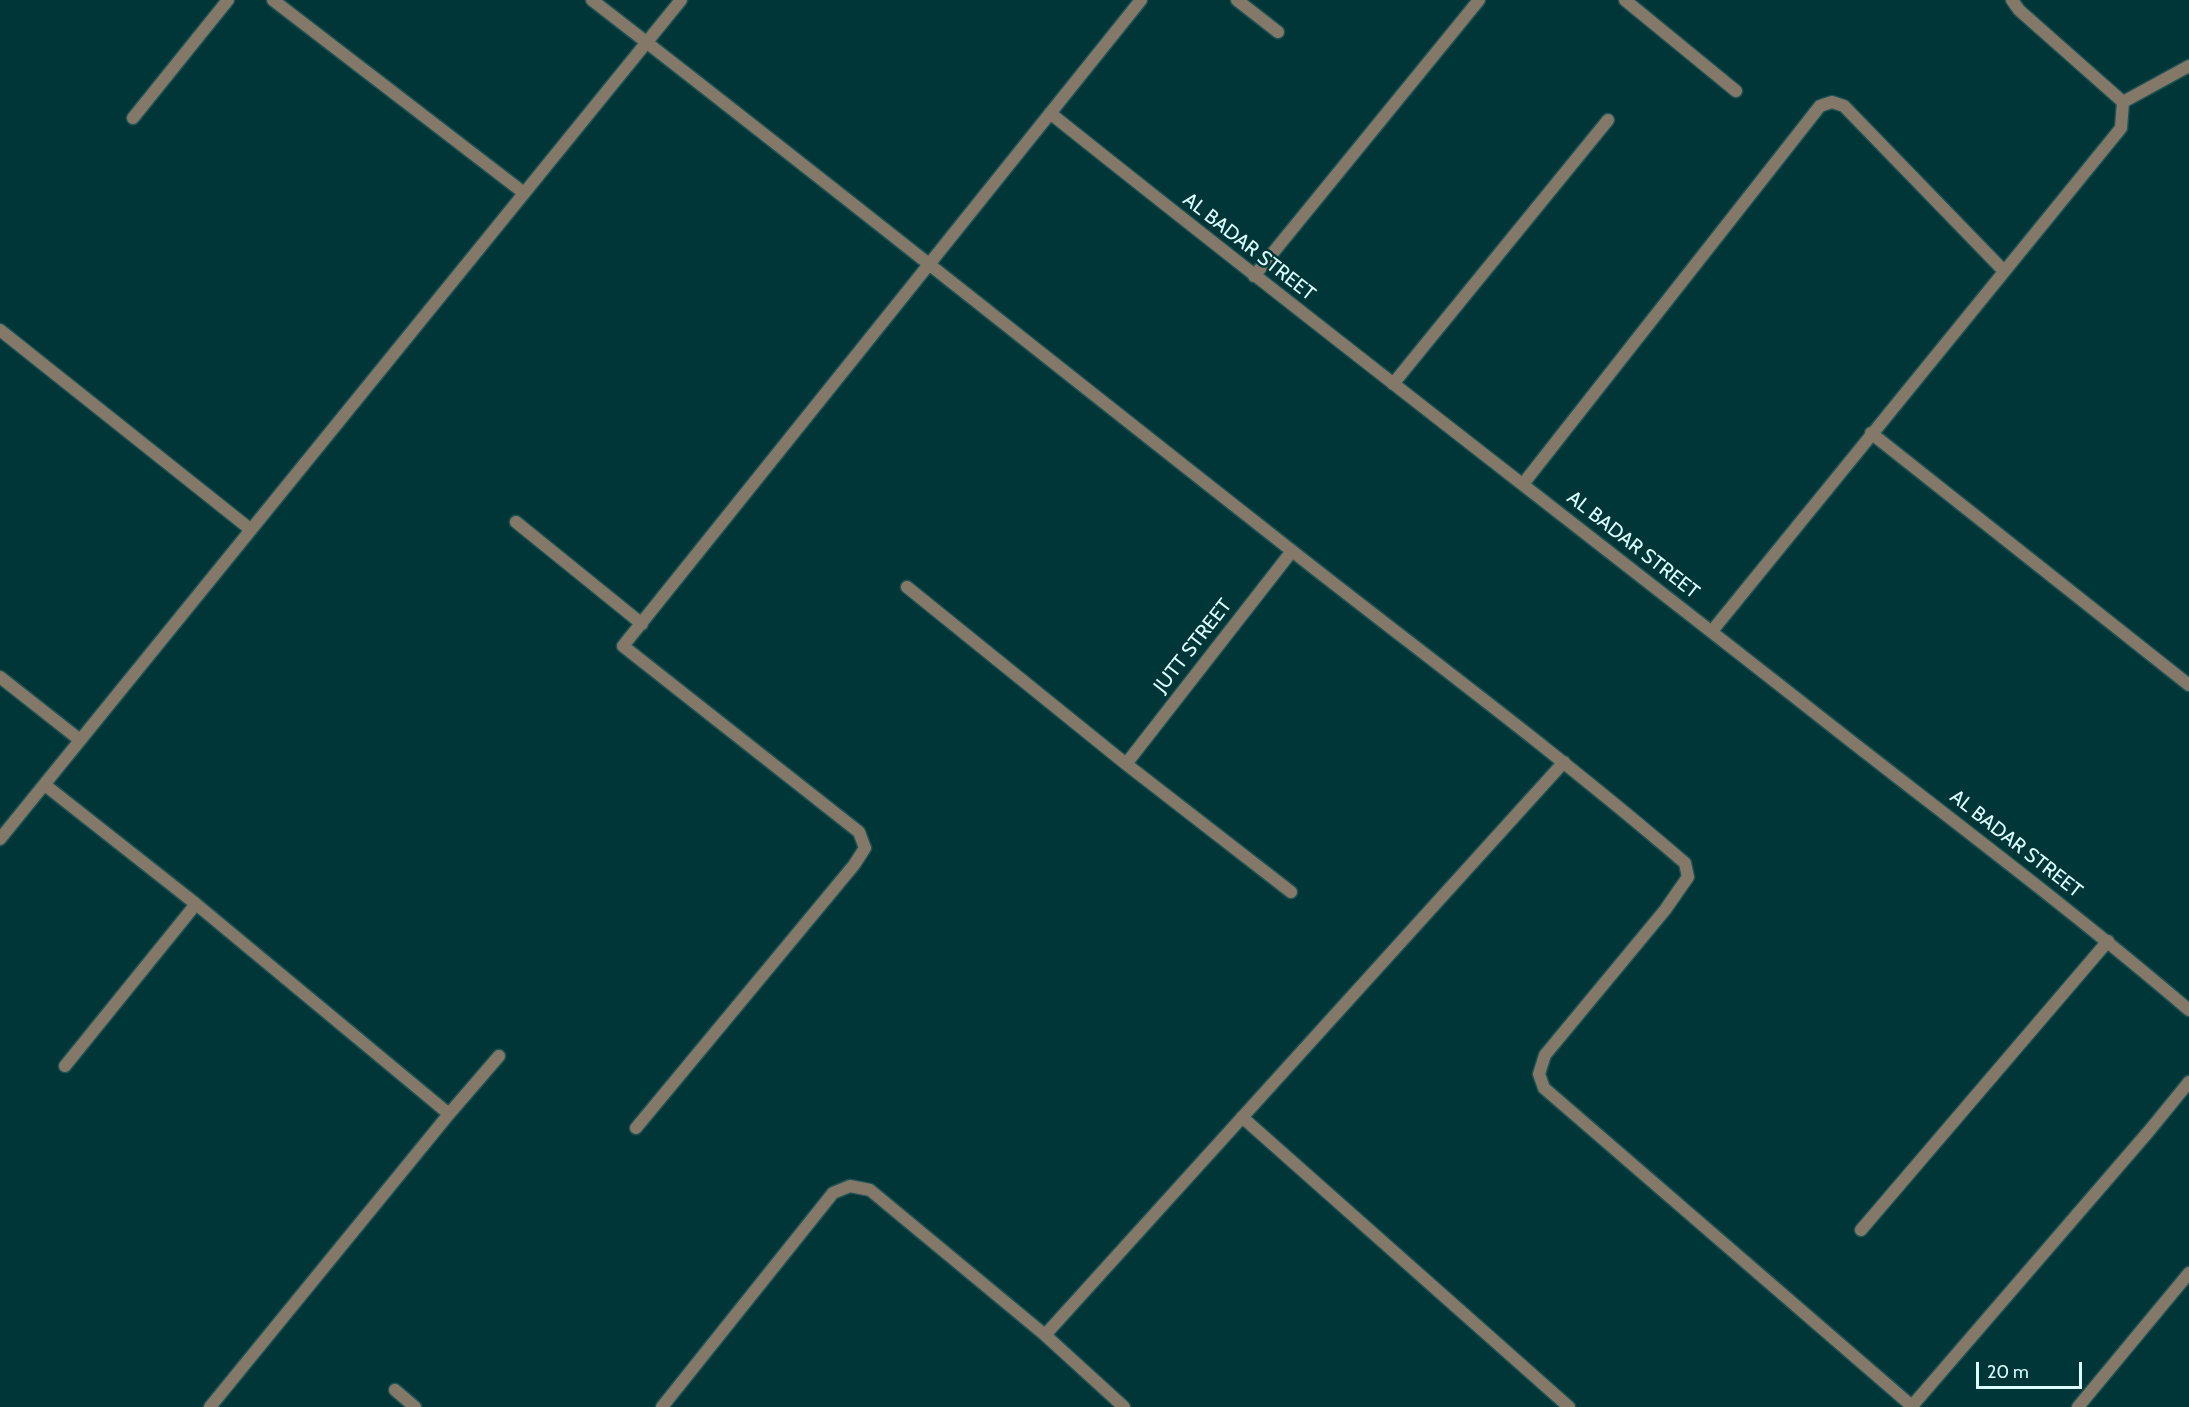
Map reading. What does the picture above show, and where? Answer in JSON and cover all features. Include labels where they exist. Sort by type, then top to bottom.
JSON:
[{"type":"street","points":[[133,118],[228,0]]},
{"type":"street","points":[[273,0],[524,193]]},
{"type":"street","points":[[592,0],[1564,762],[1685,863],[1688,877],[1665,910],[1545,1055],[1539,1074],[1544,1088],[1913,1407],[2189,1082]]},
{"type":"street","points":[[0,838],[681,0]]},
{"type":"street","points":[[636,1128],[855,865],[865,848],[859,832],[623,646],[1141,0]]},
{"type":"street","points":[[1237,0],[1278,32]]},
{"type":"street","points":[[1254,276],[1479,0]]},
{"type":"street","points":[[1625,0],[1736,91]]},
{"type":"street","points":[[2012,0],[2019,9],[2123,102]]},
{"type":"street","points":[[2123,102],[2189,66]]},
{"type":"street","points":[[1523,484],[1820,106],[1832,102],[1844,106],[2004,270]]},
{"type":"street","points":[[1712,631],[2121,128],[2123,102]]},
{"type":"street","name":"AL BADAR STREET","points":[[1050,113],[1254,276],[2108,941],[2189,1010]]},
{"type":"street","points":[[1393,384],[1608,120]]},
{"type":"street","points":[[0,330],[250,529]]},
{"type":"street","points":[[1871,433],[2189,686]]},
{"type":"street","points":[[516,522],[642,624]]},
{"type":"street","name":"JUTT STREET","points":[[1126,764],[1292,551]]},
{"type":"street","points":[[907,586],[1126,764],[1291,892]]},
{"type":"street","points":[[0,677],[80,740]]},
{"type":"street","points":[[1045,1335],[1564,762]]},
{"type":"street","points":[[45,784],[196,904],[449,1114]]},
{"type":"street","points":[[64,1066],[196,904]]},
{"type":"street","points":[[1862,1230],[2108,941]]},
{"type":"street","points":[[210,1407],[499,1056]]},
{"type":"street","points":[[1242,1117],[1569,1407]]},
{"type":"street","points":[[662,1407],[833,1193],[850,1186],[870,1190],[1045,1335],[1124,1407]]},
{"type":"street","points":[[2078,1407],[2189,1273]]},
{"type":"street","points":[[395,1390],[415,1407]]}]
